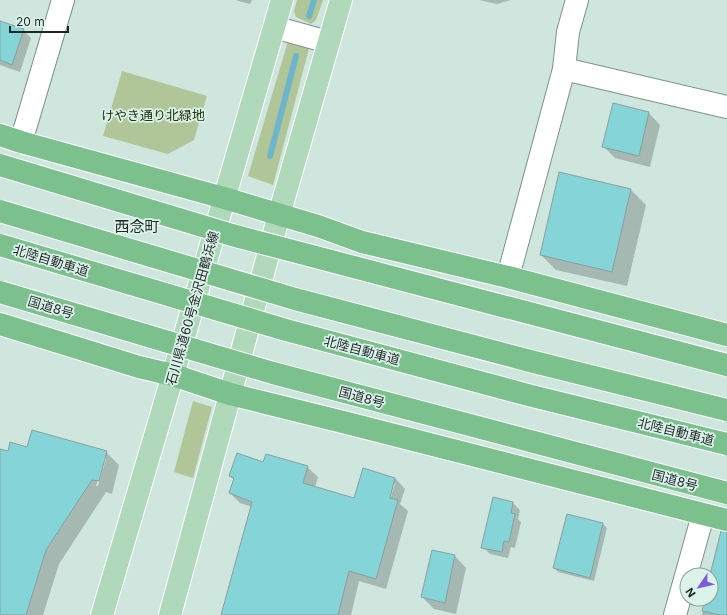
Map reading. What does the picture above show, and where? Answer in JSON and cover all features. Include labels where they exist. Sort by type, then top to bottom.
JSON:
[{"type":"highway","points":[[0,135],[224,198],[362,242],[508,277],[727,335]]},
{"type":"highway","points":[[0,165],[232,235],[727,365]]},
{"type":"highway","points":[[0,211],[296,300],[530,361],[727,410]]},
{"type":"highway","name":"北陸自動車道","points":[[0,244],[286,330],[528,395],[727,444]]},
{"type":"highway","name":"国道8号","points":[[0,292],[273,373],[727,493]]},
{"type":"highway","points":[[0,324],[139,367],[173,375],[230,394],[702,515],[727,520]]},
{"type":"main road","name":"石川県道60号金沢田鶴浜線","points":[[102,615],[282,0]]},
{"type":"main road","points":[[170,615],[279,215],[341,0]]},
{"type":"street","points":[[21,142],[63,0]]},
{"type":"street","points":[[508,277],[564,69],[568,32],[577,0]]},
{"type":"street","points":[[274,27],[328,42]]},
{"type":"street","points":[[564,69],[727,108]]},
{"type":"street","points":[[675,615],[702,515]]},
{"type":"green space","points":[[297,0],[323,0],[316,20],[311,24],[296,17],[294,11]]},
{"type":"green space","points":[[288,41],[310,45],[273,185],[248,176]]},
{"type":"green space","name":"けやき通り北緑地","points":[[122,71],[207,96],[194,140],[168,154],[103,136]]},
{"type":"green space","points":[[193,401],[212,407],[193,478],[174,472]]},
{"type":"building","points":[[0,21],[24,29],[12,65],[0,60]]},
{"type":"building","points":[[613,103],[649,112],[639,156],[602,147]]},
{"type":"building","points":[[559,172],[631,189],[612,272],[540,255]]},
{"type":"building","points":[[32,430],[107,451],[99,481],[92,480],[46,550],[26,615],[0,615],[0,449],[8,451],[10,442],[27,447]]},
{"type":"building","points":[[237,453],[263,462],[266,454],[308,466],[303,483],[354,498],[363,468],[395,478],[390,498],[398,500],[376,579],[349,571],[338,615],[221,615],[252,502],[229,493],[234,478],[229,476]]},
{"type":"building","points":[[493,497],[513,502],[511,513],[515,514],[509,542],[504,541],[502,552],[481,548]]},
{"type":"building","points":[[567,514],[603,523],[590,578],[553,568]]},
{"type":"building","points":[[721,531],[727,532],[727,615],[702,611],[703,607],[719,607],[719,567],[712,567]]},
{"type":"building","points":[[432,550],[455,555],[445,603],[421,597]]},
{"type":"waterway","points":[[309,16],[314,0]]},
{"type":"waterway","points":[[270,156],[296,56]]},
{"type":"district","name":"西念町","points":[[137,227]]}]
